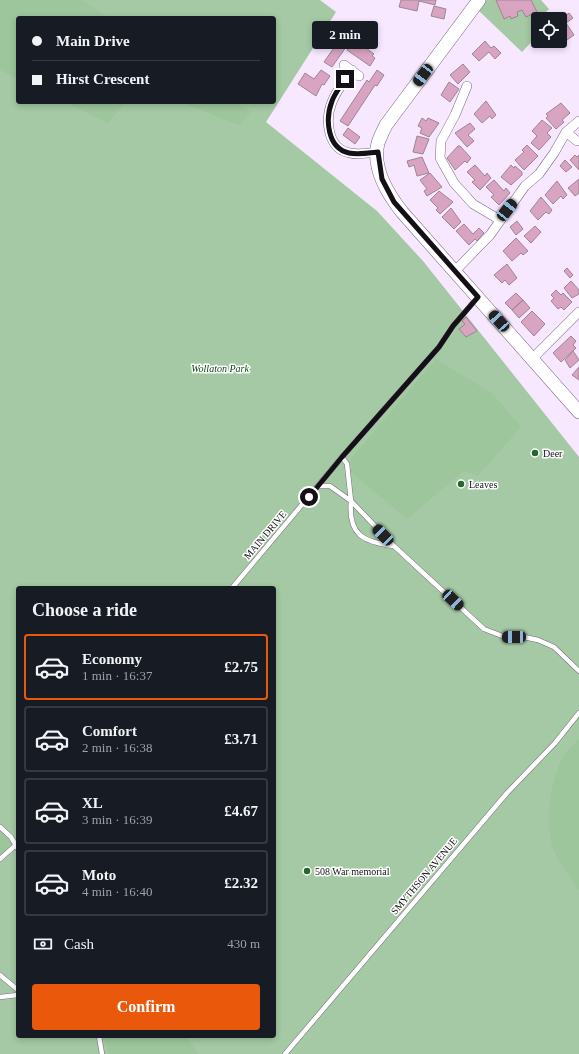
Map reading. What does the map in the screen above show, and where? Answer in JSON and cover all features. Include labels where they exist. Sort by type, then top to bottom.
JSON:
[{"type":"street","points":[[479,0],[386,125],[378,141],[382,179],[394,202],[454,272],[478,297],[579,412]]},
{"type":"street","points":[[360,76],[348,67],[333,98],[329,110],[329,130],[331,139],[342,150],[348,153],[378,152]]},
{"type":"street","points":[[467,86],[455,115],[441,141],[440,158],[454,183],[473,204],[500,220]]},
{"type":"street","points":[[454,272],[490,235],[525,186],[542,169],[566,132],[579,121]]},
{"type":"street","points":[[566,132],[577,141]]},
{"type":"street","points":[[532,358],[579,312]]},
{"type":"lane","name":"MAIN DRIVE","points":[[234,586],[342,457],[439,347],[453,326],[478,297]]},
{"type":"lane","points":[[342,457],[347,464],[351,501],[350,516],[353,528],[365,539],[394,546]]},
{"type":"lane","points":[[319,486],[330,486],[351,501],[394,546],[484,629],[505,638],[524,637],[538,640],[554,647],[579,671]]},
{"type":"lane","name":"SMYTHSON AVENUE","points":[[285,1054],[506,793],[555,743],[579,713]]},
{"type":"lane","points":[[0,826],[16,844]]},
{"type":"lane","points":[[0,859],[16,847]]},
{"type":"lane","points":[[0,975],[16,988]]},
{"type":"lane","points":[[0,996],[16,995]]},
{"type":"lane","points":[[99,1038],[102,1054]]},
{"type":"green space","name":"Wollaton Park","points":[[0,0],[320,0],[336,12],[266,122],[377,211],[423,261],[579,457],[579,1054],[0,1054]]},
{"type":"green space","points":[[0,0],[82,0],[106,16],[16,16],[16,78],[0,70]]},
{"type":"green space","points":[[486,0],[541,0],[549,9],[546,12],[531,12],[531,42],[522,52],[478,10]]},
{"type":"green space","points":[[69,104],[124,104],[108,123]]},
{"type":"green space","points":[[185,104],[238,104],[251,112],[239,125]]},
{"type":"green space","points":[[436,359],[493,394],[521,427],[478,476],[464,471],[407,519],[351,472],[351,459]]},
{"type":"green space","points":[[579,739],[579,890],[556,856],[551,840],[549,816],[552,789],[559,765],[564,755]]},
{"type":"green space","points":[[0,827],[16,845],[0,860]]},
{"type":"green space","points":[[103,1038],[187,1038],[199,1054],[110,1054]]},
{"type":"building","points":[[401,0],[436,0],[435,5],[419,1],[417,11],[399,7]]},
{"type":"building","points":[[496,0],[531,0],[537,12],[531,12],[531,15],[526,17],[522,10],[517,12],[518,16],[511,19],[510,16],[504,19]]},
{"type":"building","points":[[434,6],[446,9],[444,19],[431,16]]},
{"type":"building","points":[[569,13],[573,18],[567,22],[567,15]]},
{"type":"building","points":[[567,24],[574,35],[567,40]]},
{"type":"building","points":[[485,41],[491,48],[494,46],[501,53],[495,59],[489,52],[479,61],[472,54]]},
{"type":"building","points":[[338,42],[346,47],[332,67],[324,62]]},
{"type":"building","points":[[353,42],[356,45],[358,42],[374,54],[372,56],[375,58],[370,66],[347,50]]},
{"type":"building","points":[[463,64],[470,72],[458,84],[450,75]]},
{"type":"building","points":[[321,70],[330,76],[324,85],[322,84],[316,96],[298,84],[305,73],[314,79]]},
{"type":"building","points":[[377,70],[384,75],[377,86],[375,85],[348,126],[340,121],[367,80],[369,82]]},
{"type":"building","points":[[449,82],[459,89],[450,102],[441,95]]},
{"type":"building","points":[[486,101],[496,115],[492,119],[490,116],[482,123],[474,114]]},
{"type":"building","points":[[561,103],[570,113],[562,120],[564,122],[556,129],[546,118],[548,116],[546,114]]},
{"type":"building","points":[[422,118],[426,121],[428,118],[439,123],[429,137],[420,133],[422,128],[418,126]]},
{"type":"building","points":[[542,120],[552,128],[547,133],[551,137],[539,150],[531,143],[537,136],[532,131]]},
{"type":"building","points":[[470,123],[475,129],[468,135],[474,141],[467,147],[455,133]]},
{"type":"building","points":[[348,128],[360,137],[355,144],[343,135]]},
{"type":"building","points":[[417,136],[429,139],[423,154],[413,152]]},
{"type":"building","points":[[527,145],[538,156],[524,170],[515,160],[524,152],[522,150]]},
{"type":"building","points":[[458,146],[460,146],[471,158],[467,163],[465,161],[455,170],[447,158]]},
{"type":"building","points":[[575,155],[577,157],[579,155],[579,170],[570,160]]},
{"type":"building","points":[[422,157],[429,173],[417,176],[414,165],[409,167],[407,161]]},
{"type":"building","points":[[565,160],[572,167],[566,172],[560,166]]},
{"type":"building","points":[[475,165],[485,176],[487,173],[491,178],[480,190],[472,182],[475,180],[467,172]]},
{"type":"building","points":[[511,165],[514,168],[515,166],[522,172],[522,175],[511,185],[501,177]]},
{"type":"building","points":[[430,173],[442,187],[427,196],[424,191],[427,189],[420,180]]},
{"type":"building","points":[[579,179],[579,193],[575,196],[568,188]]},
{"type":"building","points":[[494,180],[504,191],[506,188],[510,193],[499,205],[491,197],[494,195],[486,187]]},
{"type":"building","points":[[557,181],[567,195],[563,199],[561,196],[553,204],[545,195]]},
{"type":"building","points":[[439,191],[453,202],[440,214],[436,210],[438,208],[430,200]]},
{"type":"building","points":[[541,197],[552,210],[549,214],[546,212],[538,220],[530,211]]},
{"type":"building","points":[[451,208],[461,222],[454,229],[442,217]]},
{"type":"building","points":[[517,221],[523,229],[516,235],[510,227]]},
{"type":"building","points":[[464,224],[473,234],[479,228],[484,233],[477,241],[475,239],[469,245],[456,231]]},
{"type":"building","points":[[535,226],[541,232],[531,243],[524,236]]},
{"type":"building","points":[[516,238],[528,251],[523,255],[521,253],[512,261],[503,251]]},
{"type":"building","points":[[507,264],[517,278],[509,285],[505,280],[502,283],[494,275]]},
{"type":"building","points":[[567,268],[573,275],[570,278],[564,271]]},
{"type":"building","points":[[571,281],[579,290],[579,294],[572,298],[564,288]]},
{"type":"building","points":[[556,290],[561,295],[563,293],[572,302],[564,310],[561,307],[558,309],[551,301],[554,298],[551,295]]},
{"type":"building","points":[[516,293],[523,300],[512,310],[505,303]]},
{"type":"building","points":[[523,300],[530,308],[519,318],[512,310]]},
{"type":"building","points":[[532,311],[545,324],[534,336],[521,322]]},
{"type":"building","points":[[466,317],[477,331],[466,337],[459,329],[465,324],[462,321]]},
{"type":"building","points":[[571,336],[576,341],[573,345],[576,348],[561,362],[553,353]]},
{"type":"building","points":[[573,351],[579,360],[570,368],[565,360]]},
{"type":"building","points":[[579,367],[579,380],[572,375]]},
{"type":"place","name":"Deer","points":[[535,453]]},
{"type":"place","name":"Leaves","points":[[461,484]]},
{"type":"place","name":"508 War memorial","points":[[307,871]]},
{"type":"route","points":[[309,497],[342,457],[439,347],[453,326],[478,297],[454,272],[394,202],[382,179],[378,152],[365,154],[348,153],[342,150],[331,139],[328,119],[329,110],[333,98],[345,79]]}]
